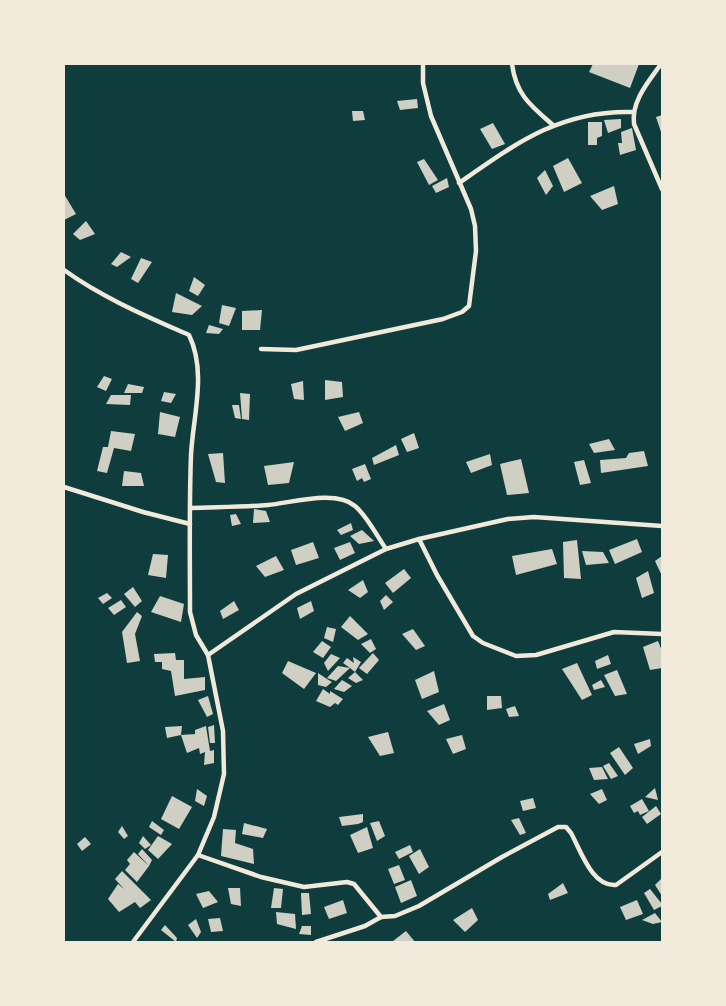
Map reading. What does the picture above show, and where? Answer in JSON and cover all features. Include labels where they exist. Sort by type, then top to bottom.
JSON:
[{"type":"street","points":[[260,349],[296,350],[434,321],[462,312],[471,302],[475,234],[470,209],[431,116],[423,84],[423,64]]},
{"type":"street","points":[[512,64],[513,73],[526,102],[553,124]]},
{"type":"street","points":[[661,64],[646,84],[632,112],[634,124],[662,189]]},
{"type":"street","points":[[459,184],[502,153],[553,124],[606,112],[632,112]]},
{"type":"street","points":[[64,270],[90,288],[119,304],[189,335],[196,348],[198,376],[191,456],[190,612],[196,635],[208,656],[223,731],[224,774],[214,817],[198,855],[133,942]]},
{"type":"street","points":[[64,487],[134,510],[190,524]]},
{"type":"street","points":[[191,508],[270,504],[301,499],[333,498],[348,501],[356,506],[386,550]]},
{"type":"street","points":[[208,656],[296,594],[386,550],[419,539],[508,518],[534,517],[662,526]]},
{"type":"street","points":[[419,539],[437,575],[474,636],[483,643],[516,656],[536,655],[614,632],[662,634]]},
{"type":"street","points":[[316,942],[365,926],[381,917],[395,916],[420,906],[502,857],[558,827],[566,827],[571,833],[598,881],[607,886],[616,885],[662,852]]},
{"type":"street","points":[[198,855],[260,878],[304,887],[346,882],[354,884],[381,917]]},
{"type":"building","points":[[593,64],[639,64],[630,88],[589,72]]},
{"type":"building","points":[[417,99],[418,108],[400,110],[397,101]]},
{"type":"building","points":[[352,111],[363,111],[365,120],[353,121]]},
{"type":"building","points":[[662,115],[662,135],[656,117]]},
{"type":"building","points":[[621,119],[621,128],[608,133],[604,120]]},
{"type":"building","points":[[588,122],[602,122],[602,136],[597,138],[597,145],[588,145]]},
{"type":"building","points":[[493,123],[505,144],[492,149],[480,129]]},
{"type":"building","points":[[632,128],[636,150],[620,155],[618,143],[622,143],[621,132]]},
{"type":"building","points":[[568,158],[582,183],[564,192],[553,166]]},
{"type":"building","points":[[424,159],[438,180],[429,185],[417,162]]},
{"type":"building","points":[[545,170],[553,186],[546,195],[537,178]]},
{"type":"building","points":[[447,178],[449,187],[436,193],[432,186]]},
{"type":"building","points":[[614,186],[618,204],[602,210],[590,196]]},
{"type":"building","points":[[64,194],[76,214],[64,220]]},
{"type":"building","points":[[86,221],[95,234],[80,240],[73,234]]},
{"type":"building","points":[[121,252],[131,257],[117,267],[111,264]]},
{"type":"building","points":[[141,258],[152,262],[138,283],[131,279]]},
{"type":"building","points":[[194,277],[205,285],[198,296],[189,291]]},
{"type":"building","points":[[176,293],[202,306],[192,315],[172,312]]},
{"type":"building","points":[[222,305],[236,308],[229,326],[219,323]]},
{"type":"building","points":[[262,310],[260,330],[242,330],[242,311]]},
{"type":"building","points":[[209,325],[223,329],[219,334],[206,333]]},
{"type":"building","points":[[104,376],[112,379],[106,391],[97,387]]},
{"type":"building","points":[[325,380],[342,382],[343,397],[325,400]]},
{"type":"building","points":[[303,381],[304,400],[294,399],[291,384]]},
{"type":"building","points":[[128,384],[144,387],[142,393],[124,393]]},
{"type":"building","points":[[164,392],[176,394],[171,403],[161,401]]},
{"type":"building","points":[[240,393],[250,394],[249,420],[242,419]]},
{"type":"building","points":[[111,395],[131,395],[130,405],[106,404]]},
{"type":"building","points":[[232,405],[239,405],[241,419],[235,418]]},
{"type":"building","points":[[160,412],[180,417],[175,437],[158,434]]},
{"type":"building","points":[[359,412],[363,423],[345,431],[338,417]]},
{"type":"building","points":[[111,431],[135,434],[131,451],[114,448],[107,473],[97,471],[103,447],[108,447]]},
{"type":"building","points":[[414,433],[419,448],[407,452],[401,439]]},
{"type":"building","points":[[609,439],[615,450],[594,453],[589,444]]},
{"type":"building","points":[[396,445],[399,455],[374,465],[372,458]]},
{"type":"building","points":[[644,451],[648,466],[601,473],[600,460],[626,458],[629,453]]},
{"type":"building","points":[[223,453],[225,483],[216,482],[208,454]]},
{"type":"building","points":[[490,454],[492,465],[471,473],[466,462]]},
{"type":"building","points":[[521,459],[529,493],[507,495],[500,464]]},
{"type":"building","points":[[584,460],[591,483],[580,485],[574,462]]},
{"type":"building","points":[[294,462],[289,483],[268,485],[264,466]]},
{"type":"building","points":[[365,464],[371,479],[364,482],[362,478],[357,481],[352,469]]},
{"type":"building","points":[[124,471],[141,473],[144,486],[122,486]]},
{"type":"building","points":[[254,509],[266,511],[270,522],[253,523]]},
{"type":"building","points":[[236,514],[241,524],[232,526],[230,515]]},
{"type":"building","points":[[351,523],[353,530],[341,535],[337,530]]},
{"type":"building","points":[[362,530],[374,541],[359,544],[350,536]]},
{"type":"building","points":[[637,539],[642,552],[615,564],[609,550]]},
{"type":"building","points":[[577,540],[581,579],[564,578],[563,542]]},
{"type":"building","points":[[313,542],[319,558],[296,565],[291,550]]},
{"type":"building","points":[[350,542],[355,553],[340,560],[334,548]]},
{"type":"building","points":[[552,549],[557,564],[516,575],[512,556]]},
{"type":"building","points":[[582,551],[603,552],[609,563],[586,565]]},
{"type":"building","points":[[153,554],[168,555],[166,578],[148,575]]},
{"type":"building","points":[[276,556],[284,570],[265,577],[256,566]]},
{"type":"building","points":[[662,556],[662,576],[655,561]]},
{"type":"building","points":[[404,569],[411,578],[393,593],[385,583]]},
{"type":"building","points":[[648,571],[654,593],[642,598],[636,578]]},
{"type":"building","points":[[363,580],[368,592],[360,598],[348,590]]},
{"type":"building","points":[[133,587],[142,601],[135,607],[124,594]]},
{"type":"building","points":[[107,593],[112,598],[103,604],[98,598]]},
{"type":"building","points":[[386,595],[393,602],[384,610],[380,601]]},
{"type":"building","points":[[160,596],[184,604],[181,622],[151,612]]},
{"type":"building","points":[[121,600],[126,607],[114,615],[108,608]]},
{"type":"building","points":[[234,601],[239,610],[223,619],[220,611]]},
{"type":"building","points":[[311,601],[314,611],[300,619],[297,608]]},
{"type":"building","points":[[137,612],[142,616],[135,634],[140,661],[127,663],[122,632]]},
{"type":"building","points":[[350,616],[368,634],[358,640],[341,627]]},
{"type":"building","points":[[327,627],[336,629],[333,642],[324,638]]},
{"type":"building","points":[[413,629],[425,646],[416,650],[402,634]]},
{"type":"building","points":[[371,639],[376,649],[370,653],[361,644]]},
{"type":"building","points":[[322,641],[331,647],[323,658],[313,652]]},
{"type":"building","points":[[658,641],[662,651],[662,668],[650,670],[643,647]]},
{"type":"building","points":[[175,653],[176,660],[184,660],[184,679],[205,677],[205,690],[175,696],[171,671],[162,669],[162,662],[155,662],[154,654]]},
{"type":"building","points":[[373,653],[379,660],[367,674],[359,668]]},
{"type":"building","points":[[331,654],[340,658],[328,671],[324,663]]},
{"type":"building","points":[[608,655],[611,664],[597,669],[595,661]]},
{"type":"building","points":[[353,657],[361,662],[355,672],[343,663],[347,658],[354,663]]},
{"type":"building","points":[[288,661],[316,673],[304,689],[282,673]]},
{"type":"building","points":[[577,663],[592,695],[582,700],[562,669]]},
{"type":"building","points":[[338,666],[350,668],[336,681],[327,678]]},
{"type":"building","points":[[617,670],[627,694],[615,696],[604,675]]},
{"type":"building","points":[[434,671],[439,692],[422,699],[415,680]]},
{"type":"building","points":[[355,672],[363,680],[356,683],[348,678]]},
{"type":"building","points":[[318,673],[332,682],[326,687],[318,685]]},
{"type":"building","points":[[342,680],[352,686],[344,692],[334,689]]},
{"type":"building","points":[[601,680],[605,687],[594,690],[592,685]]},
{"type":"building","points":[[323,689],[343,699],[338,705],[335,703],[330,707],[316,701]]},
{"type":"building","points":[[208,696],[213,714],[207,717],[198,700]]},
{"type":"building","points":[[487,696],[501,696],[502,708],[487,710]]},
{"type":"building","points":[[444,704],[450,720],[439,725],[427,711]]},
{"type":"building","points":[[515,706],[519,716],[509,717],[506,709]]},
{"type":"building","points":[[214,725],[215,743],[210,743],[208,727]]},
{"type":"building","points":[[182,726],[181,735],[167,738],[165,727]]},
{"type":"building","points":[[206,726],[210,751],[214,750],[214,763],[204,765],[205,752],[200,754],[199,748],[187,753],[181,735],[195,734],[195,730]]},
{"type":"building","points":[[388,732],[394,753],[380,756],[368,737]]},
{"type":"building","points":[[462,735],[466,749],[453,754],[446,739]]},
{"type":"building","points":[[650,739],[651,746],[638,754],[634,744]]},
{"type":"building","points":[[619,747],[633,768],[625,775],[610,753]]},
{"type":"building","points":[[609,763],[618,776],[611,779],[603,766]]},
{"type":"building","points":[[602,767],[608,779],[594,780],[589,768]]},
{"type":"building","points":[[655,788],[658,800],[645,797]]},
{"type":"building","points":[[197,789],[207,796],[204,806],[195,801]]},
{"type":"building","points":[[602,789],[607,800],[599,804],[590,794]]},
{"type":"building","points":[[172,796],[192,807],[179,829],[161,819]]},
{"type":"building","points":[[533,798],[536,808],[523,811],[520,801]]},
{"type":"building","points":[[642,799],[649,811],[640,815],[638,811],[634,813],[630,806]]},
{"type":"building","points":[[656,806],[661,814],[647,824],[642,817]]},
{"type":"building","points":[[363,814],[363,822],[342,826],[339,817]]},
{"type":"building","points":[[519,818],[526,833],[520,835],[511,820]]},
{"type":"building","points":[[152,821],[164,830],[161,835],[149,827]]},
{"type":"building","points":[[379,821],[385,836],[377,841],[370,823]]},
{"type":"building","points":[[244,823],[267,829],[263,838],[242,834]]},
{"type":"building","points":[[122,826],[128,836],[124,839],[118,832]]},
{"type":"building","points":[[367,827],[373,848],[358,853],[350,835]]},
{"type":"building","points":[[223,829],[236,830],[235,843],[253,849],[254,864],[221,856]]},
{"type":"building","points":[[143,836],[151,845],[145,849],[139,843]]},
{"type":"building","points":[[158,836],[172,844],[158,859],[148,850]]},
{"type":"building","points":[[85,837],[91,844],[82,851],[77,844]]},
{"type":"building","points":[[410,845],[413,852],[399,859],[395,852]]},
{"type":"building","points":[[142,849],[152,860],[149,866],[138,854]]},
{"type":"building","points":[[420,849],[429,867],[419,874],[409,856]]},
{"type":"building","points":[[134,852],[149,866],[137,882],[125,870],[130,864],[127,860]]},
{"type":"building","points":[[399,865],[405,880],[394,884],[388,869]]},
{"type":"building","points":[[122,871],[151,900],[140,908],[135,902],[119,912],[108,899],[118,884],[124,889],[115,879]]},
{"type":"building","points":[[662,878],[662,896],[655,885]]},
{"type":"building","points":[[411,880],[417,896],[401,903],[395,887]]},
{"type":"building","points":[[563,883],[568,893],[550,900],[548,894]]},
{"type":"building","points":[[228,888],[240,888],[241,906],[231,904]]},
{"type":"building","points":[[274,888],[283,889],[281,908],[271,908]]},
{"type":"building","points":[[650,889],[662,904],[662,906],[654,910],[644,893]]},
{"type":"building","points":[[209,891],[218,902],[203,908],[196,894]]},
{"type":"building","points":[[301,893],[309,893],[311,914],[302,915]]},
{"type":"building","points":[[343,900],[347,913],[329,919],[324,907]]},
{"type":"building","points":[[637,900],[643,914],[626,920],[620,907]]},
{"type":"building","points":[[472,908],[478,920],[465,932],[453,920]]},
{"type":"building","points":[[276,912],[295,914],[296,929],[277,924]]},
{"type":"building","points":[[655,913],[662,922],[653,924],[642,920]]},
{"type":"building","points":[[220,918],[223,931],[211,932],[208,919]]},
{"type":"building","points":[[196,919],[201,932],[197,938],[188,925]]},
{"type":"building","points":[[165,925],[177,938],[176,942],[161,930]]},
{"type":"building","points":[[302,926],[311,926],[311,935],[299,934]]},
{"type":"building","points":[[406,931],[415,942],[393,941]]}]
